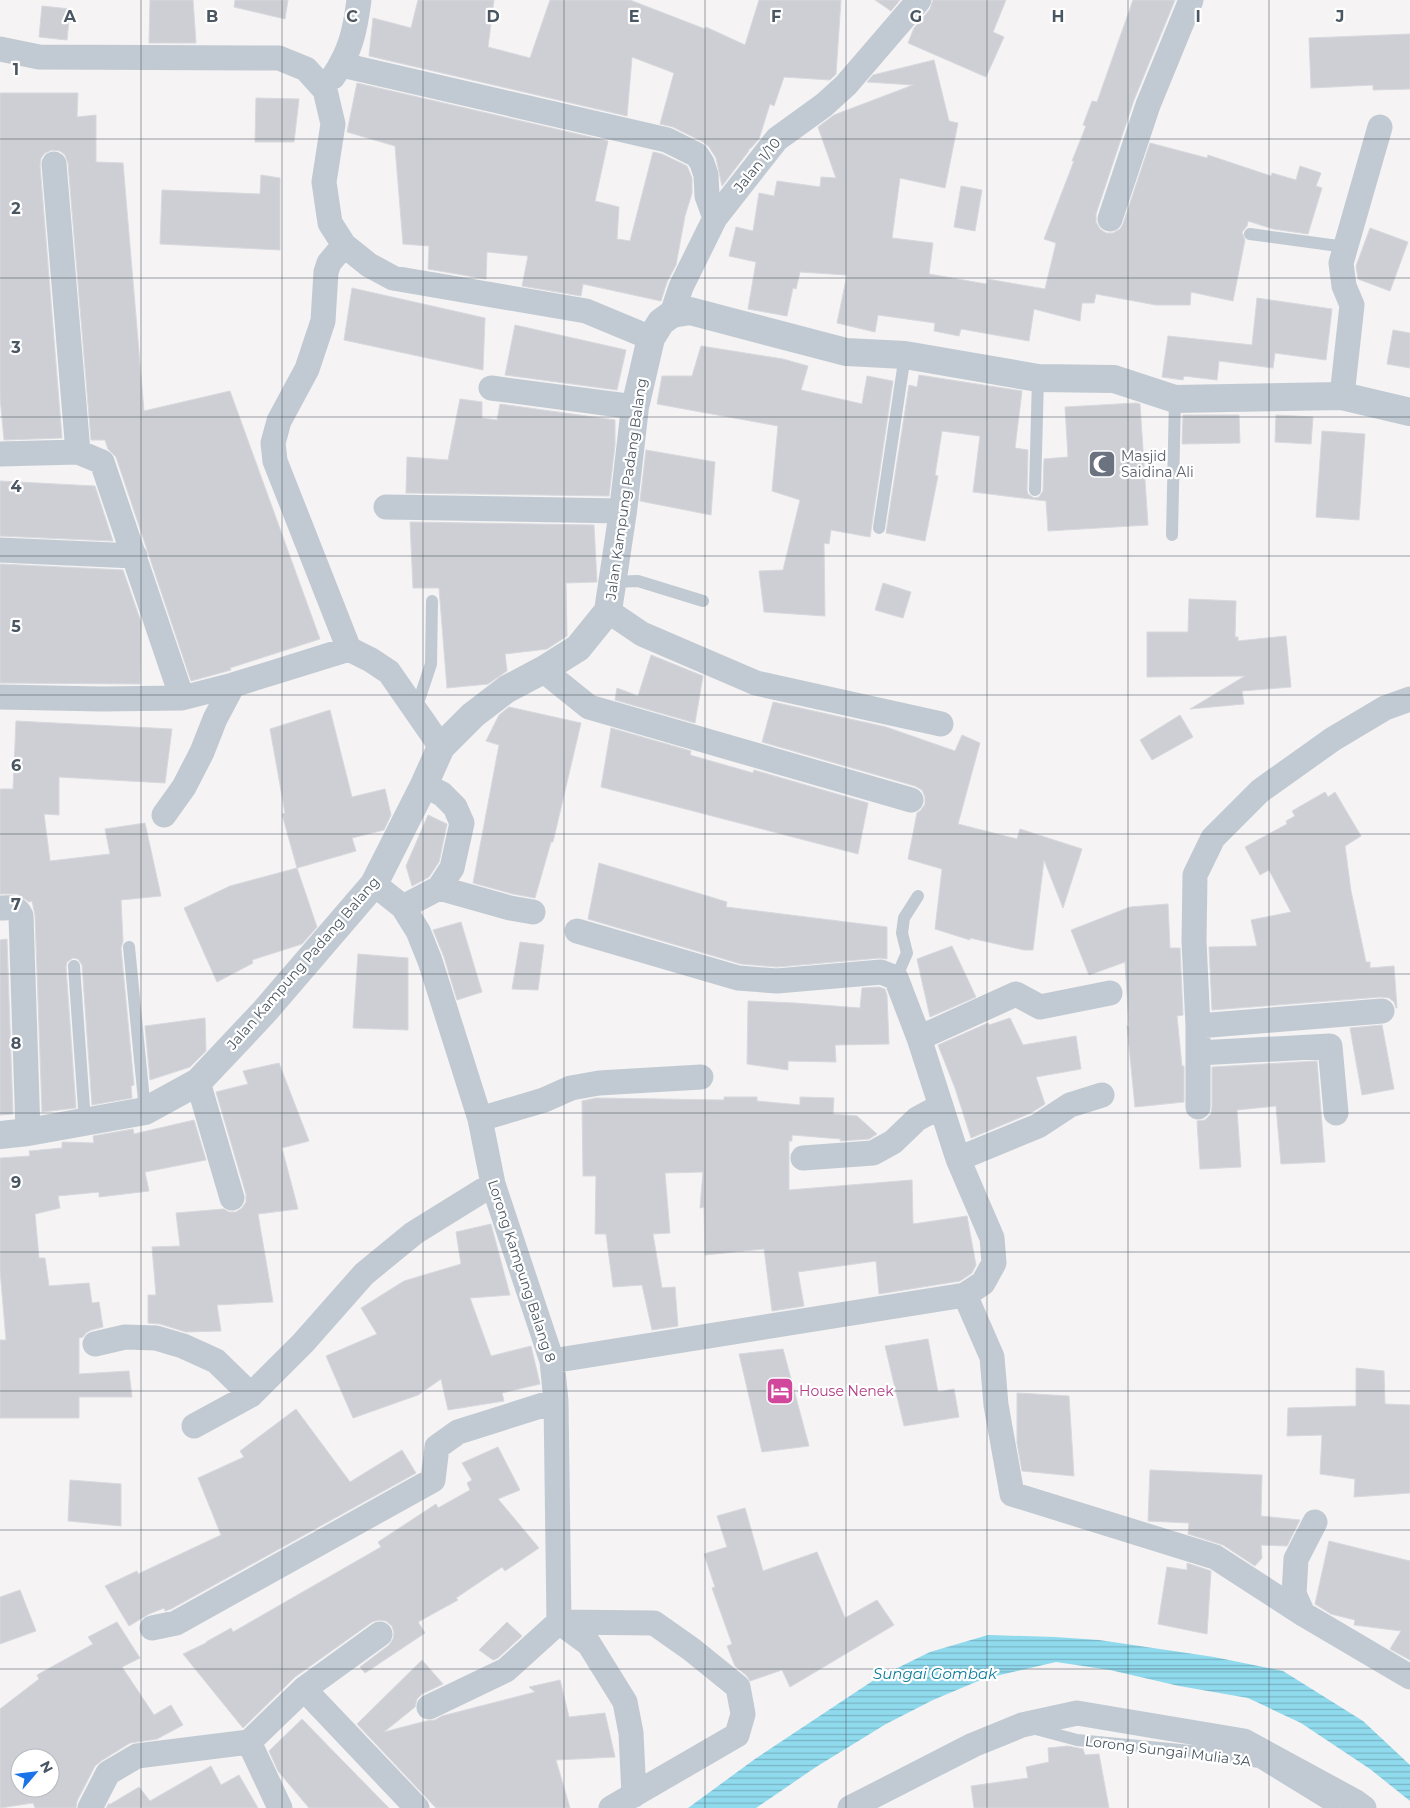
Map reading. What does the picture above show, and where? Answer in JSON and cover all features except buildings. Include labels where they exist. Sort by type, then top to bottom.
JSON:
[{"type":"street","points":[[325,90],[342,65],[355,33],[359,0]]},
{"type":"street","name":"Jalan 1/10","points":[[672,314],[681,287],[715,218],[777,139],[824,105],[846,86],[919,0]]},
{"type":"street","points":[[1110,219],[1148,105],[1191,0]]},
{"type":"street","points":[[0,49],[39,57],[279,58],[306,68],[325,90],[333,124],[324,182],[330,223],[344,245],[369,265],[393,278],[586,311],[651,338]]},
{"type":"street","points":[[342,65],[667,140],[697,155],[706,175],[707,196],[715,218]]},
{"type":"street","points":[[1342,396],[1352,305],[1344,286],[1341,263],[1380,127]]},
{"type":"street","points":[[54,164],[78,452]]},
{"type":"street","points":[[344,245],[329,263],[326,272],[323,321],[307,369],[279,421],[273,443],[275,461],[349,650]]},
{"type":"street","points":[[672,314],[690,312],[846,352],[905,355],[1038,378],[1114,379],[1175,399],[1342,396],[1410,412]]},
{"type":"street","name":"Jalan Kampung Padang Balang","points":[[0,1135],[28,1132],[145,1111],[198,1082],[264,1012],[374,884],[424,786],[441,747],[473,715],[507,689],[543,670],[578,648],[608,611],[623,511],[635,407],[651,338],[661,322],[672,314]]},
{"type":"street","points":[[491,388],[635,407]]},
{"type":"street","points":[[0,454],[78,452],[102,462],[182,698]]},
{"type":"street","points":[[386,507],[623,511]]},
{"type":"street","points":[[0,550],[135,556]]},
{"type":"street","points":[[608,611],[642,634],[756,684],[941,724]]},
{"type":"street","points":[[0,697],[182,698],[233,685],[349,650],[371,660],[389,672],[441,747]]},
{"type":"street","points":[[543,670],[589,707],[910,800]]},
{"type":"street","points":[[164,815],[184,787],[202,752],[215,719],[233,685]]},
{"type":"street","points":[[1198,1107],[1198,1026],[1194,941],[1195,875],[1214,838],[1260,791],[1325,745],[1385,708],[1410,699]]},
{"type":"street","points":[[403,907],[439,888],[452,868],[462,823],[456,807],[442,794],[424,786]]},
{"type":"street","name":"Lorong Kampung Balang 8","points":[[374,884],[403,907],[418,930],[430,961],[480,1119],[494,1184],[552,1360],[556,1401],[559,1622]]},
{"type":"street","points":[[439,888],[510,908],[533,912]]},
{"type":"street","points":[[0,908],[15,908],[19,910],[21,916],[28,1132]]},
{"type":"street","points":[[552,1360],[965,1295],[983,1283],[994,1263],[992,1238],[958,1159],[920,1038],[896,978],[881,972],[776,981],[738,978],[577,931]]},
{"type":"street","points":[[920,1038],[1016,994],[1040,1007],[1110,993]]},
{"type":"street","points":[[1198,1026],[1382,1011]]},
{"type":"street","points":[[1198,1053],[1330,1046],[1336,1113]]},
{"type":"street","points":[[480,1119],[544,1100],[571,1088],[599,1083],[701,1077]]},
{"type":"street","points":[[198,1082],[232,1198]]},
{"type":"street","points":[[958,1159],[1038,1126],[1070,1105],[1102,1095]]},
{"type":"street","points":[[803,1158],[873,1153],[893,1142],[917,1119],[941,1106]]},
{"type":"street","points":[[194,1426],[251,1395],[303,1343],[364,1274],[414,1233],[494,1184]]},
{"type":"street","points":[[965,1295],[992,1357],[996,1405],[1012,1494],[1215,1558],[1303,1614],[1410,1677]]},
{"type":"street","points":[[95,1344],[125,1337],[156,1338],[183,1346],[216,1361],[251,1395]]},
{"type":"street","points":[[152,1628],[176,1624],[433,1480],[437,1447],[458,1432],[556,1401]]},
{"type":"street","points":[[1303,1614],[1294,1594],[1296,1560],[1315,1522]]},
{"type":"street","points":[[559,1622],[589,1644],[625,1702],[631,1733],[634,1795]]},
{"type":"street","points":[[429,1707],[506,1670],[559,1622],[654,1623],[691,1649],[738,1687],[743,1714],[737,1735],[610,1808]]},
{"type":"street","points":[[90,1808],[108,1773],[136,1756],[249,1742],[304,1690],[380,1634]]},
{"type":"street","points":[[304,1690],[416,1808]]},
{"type":"street","name":"Lorong Sungai Mulia 3A","points":[[850,1808],[974,1746],[1022,1725],[1077,1713],[1244,1740],[1364,1808]]},
{"type":"street","points":[[249,1742],[280,1808]]},
{"type":"lane","points":[[1250,234],[1346,247]]},
{"type":"lane","points":[[879,528],[905,355]]},
{"type":"lane","points":[[1035,490],[1038,378]]},
{"type":"lane","points":[[1172,535],[1175,399]]},
{"type":"lane","points":[[612,582],[638,581],[703,601]]},
{"type":"lane","points":[[415,712],[431,664],[432,601]]},
{"type":"lane","points":[[896,978],[907,953],[902,933],[904,918],[918,896]]},
{"type":"lane","points":[[129,947],[145,1111]]},
{"type":"lane","points":[[74,966],[85,1122]]},
{"type":"lane","name":"Lorong Sungai Mulia 3A","points":[[1022,1725],[1077,1740],[1201,1752],[1259,1762],[1334,1808]]},
{"type":"water","name":"Sungai Gombak","points":[[988,1635],[1099,1640],[1214,1657],[1283,1671],[1363,1721],[1410,1765],[1410,1801],[1370,1769],[1301,1723],[1248,1698],[1179,1686],[1110,1670],[1056,1662],[983,1679],[933,1700],[886,1724],[816,1767],[756,1808],[688,1808],[755,1759],[877,1678],[930,1652]]},
{"type":"place","name":"Masjid Saidina Ali","points":[[1102,464]]},
{"type":"place","name":"House Nenek","points":[[780,1391]]}]
